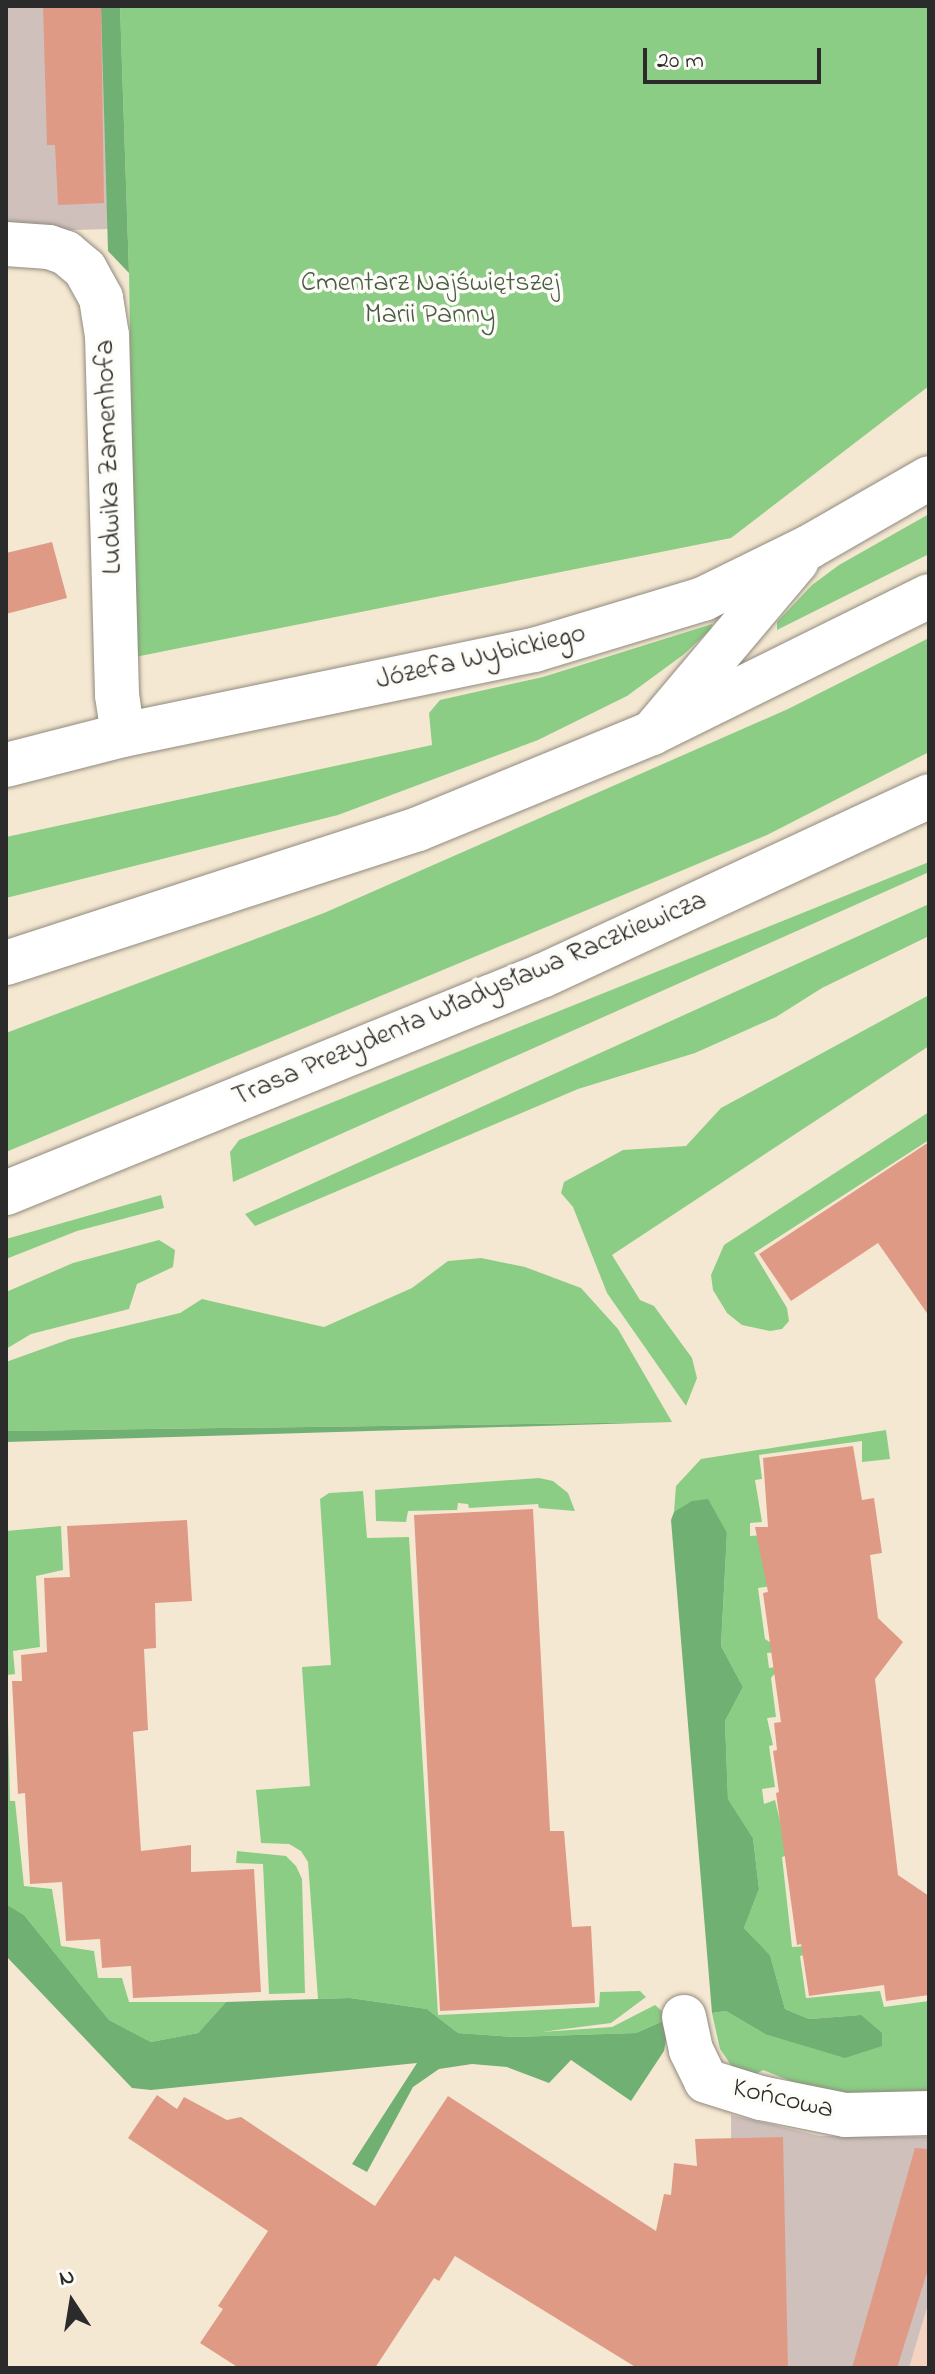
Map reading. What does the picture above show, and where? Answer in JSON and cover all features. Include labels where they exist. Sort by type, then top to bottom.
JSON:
[{"type":"street","name":"Ludwika Zamenhofa","points":[[6,244],[49,247],[66,253],[85,269],[101,298],[107,335],[117,695],[123,735]]},
{"type":"street","name":"Józefa Wybickiego","points":[[6,765],[123,735],[534,650],[703,599],[809,547],[929,478]]},
{"type":"street","points":[[652,733],[809,547]]},
{"type":"street","points":[[6,963],[418,829],[652,733],[929,596]]},
{"type":"street","name":"Trasa Prezydenta Władysława Raczkiewicza","points":[[6,1193],[544,975],[929,796]]},
{"type":"street","name":"Końcowa","points":[[684,2017],[691,2050],[706,2081],[761,2098],[845,2115],[929,2113]]},
{"type":"shaded area","points":[[6,6],[105,6],[110,229],[6,232]]},
{"type":"shaded area","points":[[731,2115],[820,2136],[929,2137],[929,2301],[909,2368],[732,2368]]},
{"type":"shaded area","points":[[929,2301],[929,2368],[909,2368]]},
{"type":"green space","points":[[101,6],[120,6],[129,273],[108,251]]},
{"type":"green space","name":"Cmentarz Najświętszej Marii Panny","points":[[120,6],[929,6],[929,386],[731,538],[135,657],[129,273]]},
{"type":"green space","points":[[929,514],[929,554],[777,630],[777,622],[812,585],[839,565]]},
{"type":"green space","points":[[712,624],[711,629],[683,655],[627,696],[538,740],[338,815],[6,898],[6,837],[432,745],[429,713],[440,700],[543,677]]},
{"type":"green space","points":[[929,638],[929,752],[767,835],[6,1152],[6,1033],[324,913],[788,709]]},
{"type":"green space","points":[[929,862],[929,872],[233,1182],[230,1152],[239,1140]]},
{"type":"green space","points":[[929,904],[929,936],[822,988],[776,1017],[695,1053],[578,1089],[255,1226],[245,1214]]},
{"type":"green space","points":[[929,995],[929,1046],[612,1255],[640,1300],[654,1306],[692,1358],[697,1378],[686,1406],[607,1293],[573,1207],[561,1193],[564,1182],[623,1150],[686,1146],[721,1108]]},
{"type":"green space","points":[[929,1112],[929,1140],[754,1253],[787,1308],[789,1321],[782,1329],[770,1331],[742,1325],[727,1313],[713,1290],[711,1275],[724,1245]]},
{"type":"green space","points":[[161,1195],[164,1208],[77,1231],[6,1259],[6,1239]]},
{"type":"green space","points":[[159,1240],[175,1250],[173,1267],[137,1284],[129,1309],[31,1334],[6,1349],[6,1292],[73,1263]]},
{"type":"green space","points":[[481,1258],[525,1267],[581,1288],[618,1329],[672,1422],[6,1431],[6,1362],[70,1339],[180,1313],[202,1299],[324,1327],[412,1288],[448,1261]]},
{"type":"green space","points":[[672,1422],[6,1442],[6,1431]]},
{"type":"green space","points":[[886,1430],[890,1459],[862,1462],[862,1441],[759,1455],[762,1479],[755,1480],[762,1522],[750,1523],[750,1536],[763,1535],[778,1585],[758,1588],[765,1639],[779,1648],[779,1652],[767,1653],[769,1668],[781,1666],[771,1678],[776,1717],[767,1718],[773,1745],[769,1746],[775,1787],[762,1789],[764,1804],[775,1800],[788,1855],[782,1857],[792,1947],[809,1946],[810,1954],[800,1956],[806,1998],[880,1991],[884,2007],[929,2001],[929,2096],[843,2095],[798,2084],[763,2070],[754,2075],[733,2068],[720,2049],[712,2013],[726,2011],[765,2034],[861,2015],[809,2019],[785,2009],[770,1955],[744,1928],[759,1889],[753,1838],[728,1799],[725,1721],[743,1687],[721,1646],[727,1533],[674,1512],[676,1486],[701,1459]]},
{"type":"green space","points":[[539,1478],[553,1481],[568,1493],[575,1511],[539,1508],[538,1504],[469,1508],[468,1504],[458,1503],[457,1510],[408,1511],[406,1522],[376,1521],[375,1490]]},
{"type":"green space","points":[[363,1491],[367,1538],[409,1537],[438,2015],[599,2007],[600,1992],[640,1991],[646,1997],[611,2023],[541,2032],[612,2027],[655,2005],[670,2018],[636,2033],[514,2037],[458,2033],[427,2009],[350,1998],[318,1999],[308,1862],[301,1851],[289,1844],[261,1843],[256,1790],[310,1786],[302,1667],[331,1665],[320,1499],[329,1493]]},
{"type":"green space","points":[[708,1499],[727,1533],[721,1646],[743,1687],[725,1721],[728,1799],[753,1838],[759,1889],[744,1928],[770,1955],[785,2009],[809,2019],[861,2015],[882,2033],[882,2046],[845,2058],[765,2034],[726,2011],[712,2013],[671,1520],[674,1512],[692,1501]]},
{"type":"green space","points":[[61,1526],[63,1570],[36,1576],[40,1647],[13,1651],[15,1674],[7,1675],[10,1801],[15,1801],[24,1886],[52,1889],[61,1946],[94,1951],[98,1978],[122,1978],[129,2002],[226,2002],[198,2033],[151,2042],[109,2020],[24,1915],[6,1904],[6,1531]]},
{"type":"green space","points":[[237,1851],[286,1856],[296,1866],[302,1879],[305,1993],[269,1994],[263,1864],[236,1863]]},
{"type":"green space","points":[[6,1904],[24,1915],[109,2020],[151,2042],[198,2033],[226,2002],[350,1998],[427,2009],[458,2033],[514,2037],[636,2033],[670,2018],[664,2051],[631,2101],[571,2060],[549,2083],[507,2067],[472,2064],[439,2069],[413,2087],[367,2172],[352,2164],[417,2063],[151,2090],[132,2088],[6,1956]]},
{"type":"building","points":[[43,6],[101,6],[104,203],[58,205],[55,145],[47,145]]},
{"type":"building","points":[[52,542],[67,598],[6,614],[6,553]]},
{"type":"building","points":[[929,1142],[929,1316],[878,1243],[791,1301],[759,1254]]},
{"type":"building","points":[[853,1446],[862,1500],[874,1498],[882,1553],[870,1555],[878,1618],[903,1642],[875,1679],[898,1875],[929,1896],[929,1995],[886,2001],[884,1985],[809,1996],[801,1944],[797,1945],[776,1793],[779,1792],[773,1751],[777,1750],[774,1723],[781,1722],[763,1593],[768,1592],[755,1527],[768,1527],[763,1458]]},
{"type":"building","points":[[533,1509],[550,1831],[564,1831],[572,1927],[591,1926],[595,2003],[440,2011],[414,1515]]},
{"type":"building","points":[[187,1520],[192,1601],[155,1603],[156,1648],[144,1649],[148,1730],[133,1732],[141,1851],[191,1845],[191,1872],[254,1869],[261,1992],[133,1998],[131,1966],[102,1968],[100,1939],[66,1941],[62,1882],[30,1884],[25,1793],[18,1794],[12,1681],[22,1681],[21,1655],[47,1652],[44,1578],[70,1577],[67,1526]]},
{"type":"building","points":[[157,2095],[177,2109],[184,2097],[227,2120],[241,2117],[375,2206],[448,2096],[656,2231],[664,2194],[671,2195],[674,2163],[697,2166],[695,2139],[783,2137],[788,2368],[637,2368],[455,2256],[439,2281],[434,2278],[375,2368],[239,2368],[200,2343],[223,2309],[218,2306],[268,2231],[128,2138]]},
{"type":"building","points":[[915,2148],[929,2149],[929,2266],[897,2368],[852,2368]]}]
